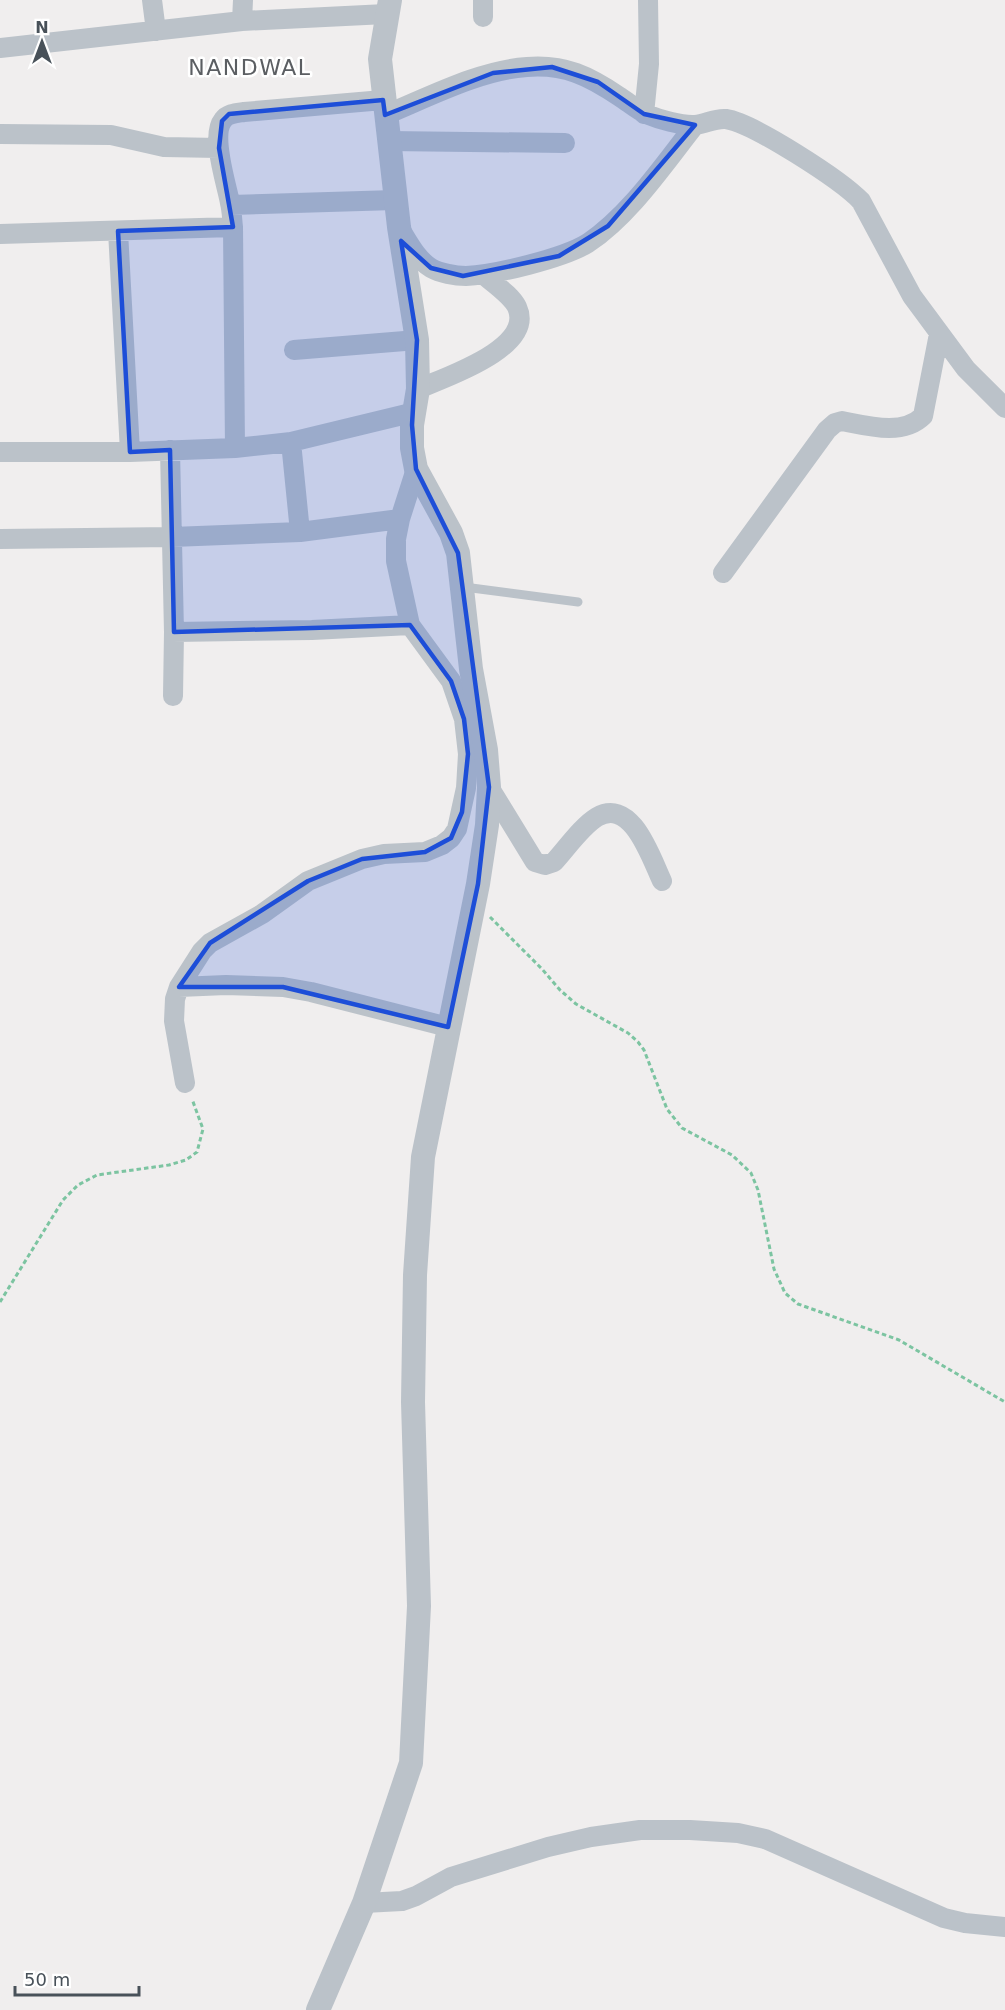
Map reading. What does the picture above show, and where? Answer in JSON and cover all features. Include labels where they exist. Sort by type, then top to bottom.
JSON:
[{"type":"street","points":[[152,0],[156,31]]},
{"type":"street","points":[[242,21],[243,0]]},
{"type":"street","points":[[644,114],[649,64],[648,0]]},
{"type":"street","points":[[0,48],[388,7],[380,59],[384,107],[395,200],[417,340],[418,389],[412,425],[412,448],[416,469],[451,533],[458,553],[471,669],[486,750],[489,787],[487,825],[476,893],[423,1157],[415,1275],[413,1402],[419,1606],[411,1763],[364,1903],[318,2010]]},
{"type":"street","points":[[235,448],[233,227],[231,205],[219,147],[219,130],[222,121],[229,114],[384,107],[508,69],[528,67],[552,67],[575,71],[598,82],[644,114],[668,121],[695,125],[715,119],[734,121],[750,127],[850,189],[861,201],[912,296],[966,369],[1005,408]]},
{"type":"street","points":[[399,227],[417,255],[430,268],[446,274],[484,275],[559,256],[587,243],[608,226],[638,196],[695,125]]},
{"type":"street","points":[[0,134],[111,135],[164,147],[219,147]]},
{"type":"street","points":[[388,141],[565,142]]},
{"type":"street","points":[[231,205],[395,200]]},
{"type":"street","points":[[0,234],[233,227]]},
{"type":"street","points":[[118,231],[130,452]]},
{"type":"street","points":[[418,389],[482,362],[497,352],[512,337],[519,319],[517,308],[484,275]]},
{"type":"street","points":[[723,573],[827,430],[835,423],[843,421],[892,428],[916,423],[923,416],[939,334]]},
{"type":"street","points":[[294,350],[417,340]]},
{"type":"street","points":[[0,452],[130,452],[235,448],[291,442],[415,412]]},
{"type":"street","points":[[291,442],[300,532]]},
{"type":"street","points":[[170,450],[173,696]]},
{"type":"street","points":[[186,1083],[174,1021],[175,999],[179,987],[202,951],[262,914],[308,881],[362,859],[384,854],[425,852],[442,846],[457,829],[466,788],[468,754],[464,718],[451,681],[410,625],[396,561],[396,539],[400,519],[416,469]]},
{"type":"street","points":[[0,539],[172,537],[300,532],[400,519]]},
{"type":"street","points":[[174,632],[312,630],[410,625]]},
{"type":"street","points":[[489,787],[535,862],[545,865],[555,862],[595,818],[612,813],[628,820],[636,828],[662,881]]},
{"type":"street","points":[[179,987],[226,985],[283,987],[448,1028]]},
{"type":"street","points":[[364,1903],[402,1900],[416,1896],[451,1877],[548,1847],[591,1837],[640,1830],[690,1830],[752,1835],[944,1918],[965,1923],[1005,1927]]},
{"type":"lane","points":[[463,587],[578,602]]},
{"type":"path","points":[[476,893],[560,990],[576,1004],[638,1041],[644,1050],[666,1109],[682,1128],[732,1155],[751,1173],[758,1190],[774,1269],[785,1293],[798,1304],[898,1340],[1005,1402]]},
{"type":"path","points":[[0,1302],[63,1200],[78,1185],[97,1175],[168,1165],[186,1160],[197,1152],[203,1129],[186,1083]]},
{"type":"highlighted area","points":[[552,67],[598,82],[644,114],[695,125],[608,226],[559,256],[463,276],[431,268],[401,241],[417,340],[412,425],[416,469],[458,553],[489,787],[478,884],[448,1027],[283,987],[179,987],[210,943],[308,881],[362,859],[425,852],[451,838],[462,812],[468,754],[464,719],[451,681],[410,625],[174,632],[170,450],[130,452],[118,231],[233,227],[219,148],[222,121],[229,114],[383,100],[385,115],[493,73]]},
{"type":"district","name":"NANDWAL","points":[[250,67]]}]
